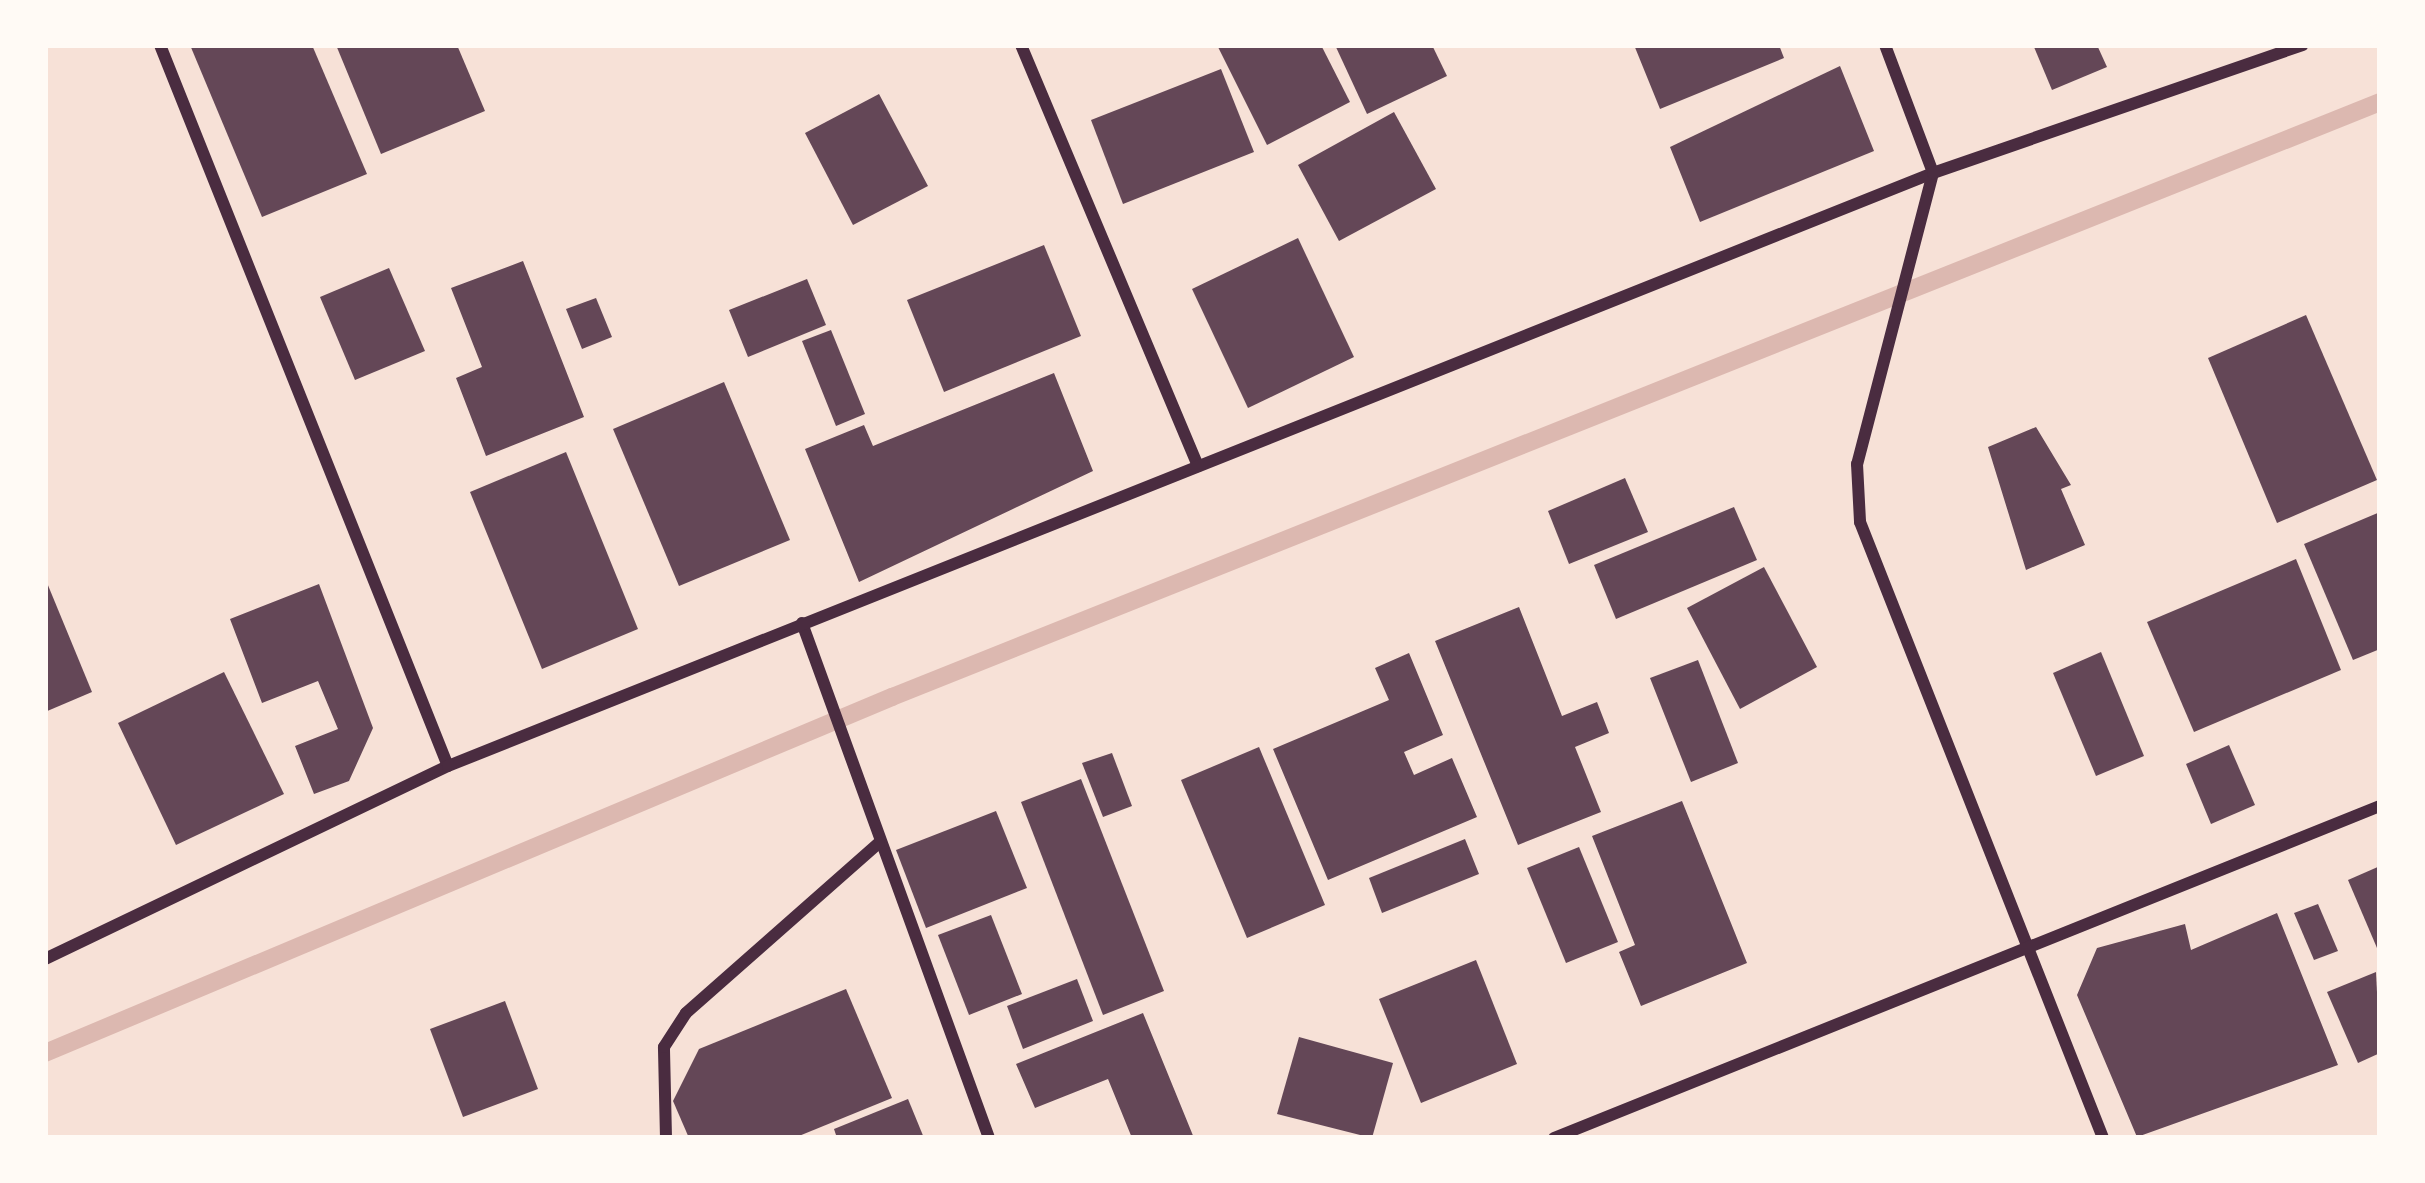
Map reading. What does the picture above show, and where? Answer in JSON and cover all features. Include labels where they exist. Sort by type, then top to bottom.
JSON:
[{"type":"street","points":[[160,45],[448,766]]},
{"type":"street","points":[[1021,45],[1198,466]]},
{"type":"street","points":[[1885,45],[1933,173],[1857,464],[1860,522],[2034,943],[2102,1138]]},
{"type":"street","points":[[45,959],[448,766],[1933,173],[2302,45]]},
{"type":"street","points":[[802,623],[989,1138]]},
{"type":"street","points":[[1554,1138],[2380,806]]},
{"type":"street","points":[[666,1138],[664,1047],[686,1013],[879,843]]},
{"type":"building","points":[[190,45],[312,45],[367,174],[262,217]]},
{"type":"building","points":[[336,45],[457,45],[485,111],[381,154]]},
{"type":"building","points":[[1217,45],[1321,45],[1350,102],[1267,145]]},
{"type":"building","points":[[1335,45],[1432,45],[1447,76],[1367,114]]},
{"type":"building","points":[[1634,45],[1779,45],[1784,58],[1660,109]]},
{"type":"building","points":[[2097,45],[2107,67],[2052,90],[2034,47]]},
{"type":"building","points":[[1840,66],[1874,151],[1700,222],[1670,147]]},
{"type":"building","points":[[1221,69],[1254,152],[1123,204],[1091,120]]},
{"type":"building","points":[[879,94],[928,186],[853,225],[805,133]]},
{"type":"building","points":[[1394,112],[1436,189],[1339,241],[1298,165]]},
{"type":"building","points":[[1298,238],[1354,357],[1248,408],[1192,289]]},
{"type":"building","points":[[1044,245],[1081,336],[944,392],[907,300]]},
{"type":"building","points":[[523,261],[584,417],[486,456],[456,378],[482,367],[451,288]]},
{"type":"building","points":[[389,268],[425,351],[355,380],[320,297]]},
{"type":"building","points":[[807,279],[826,325],[748,357],[729,310]]},
{"type":"building","points":[[596,298],[612,337],[582,349],[566,309]]},
{"type":"building","points":[[2306,315],[2377,480],[2277,523],[2208,358]]},
{"type":"building","points":[[831,330],[865,414],[836,426],[802,341]]},
{"type":"building","points":[[1054,373],[1093,471],[859,582],[805,449],[864,425],[873,446]]},
{"type":"building","points":[[724,382],[790,540],[679,586],[613,429]]},
{"type":"building","points":[[2036,427],[2071,485],[2061,489],[2085,545],[2026,570],[1988,447]]},
{"type":"building","points":[[566,452],[638,629],[542,669],[470,492]]},
{"type":"building","points":[[1625,478],[1648,532],[1569,564],[1548,511]]},
{"type":"building","points":[[1734,507],[1757,560],[1616,619],[1594,565]]},
{"type":"building","points":[[2380,512],[2380,649],[2353,660],[2304,544]]},
{"type":"building","points":[[2296,559],[2341,670],[2194,732],[2147,622]]},
{"type":"building","points":[[1764,567],[1817,667],[1740,709],[1687,608]]},
{"type":"building","points":[[45,578],[92,692],[45,712]]},
{"type":"building","points":[[319,584],[373,728],[349,781],[314,794],[295,746],[338,729],[318,681],[262,703],[230,619]]},
{"type":"building","points":[[1519,607],[1562,716],[1597,702],[1609,733],[1575,747],[1601,812],[1518,845],[1435,641]]},
{"type":"building","points":[[2101,652],[2144,756],[2096,776],[2053,673]]},
{"type":"building","points":[[1409,653],[1443,735],[1404,752],[1414,775],[1452,758],[1477,817],[1328,880],[1273,749],[1389,700],[1375,668]]},
{"type":"building","points":[[1698,660],[1738,763],[1691,782],[1650,678]]},
{"type":"building","points":[[224,672],[284,794],[176,845],[118,723]]},
{"type":"building","points":[[2229,745],[2255,805],[2211,824],[2186,764]]},
{"type":"building","points":[[1259,747],[1325,905],[1247,938],[1181,780]]},
{"type":"building","points":[[1112,753],[1132,806],[1103,817],[1082,763]]},
{"type":"building","points":[[1081,779],[1164,991],[1103,1015],[1021,802]]},
{"type":"building","points":[[1682,801],[1747,963],[1641,1006],[1619,952],[1635,945],[1592,836]]},
{"type":"building","points":[[996,811],[1027,888],[926,928],[896,850]]},
{"type":"building","points":[[1465,839],[1479,874],[1382,913],[1369,878]]},
{"type":"building","points":[[1579,847],[1618,942],[1566,963],[1527,868]]},
{"type":"building","points":[[2380,866],[2380,955],[2348,880]]},
{"type":"building","points":[[2318,904],[2338,951],[2314,960],[2294,913]]},
{"type":"building","points":[[2277,913],[2338,1065],[2137,1137],[2077,995],[2097,948],[2185,924],[2191,950]]},
{"type":"building","points":[[991,915],[1022,994],[969,1015],[938,935]]},
{"type":"building","points":[[1476,960],[1517,1064],[1421,1103],[1379,999]]},
{"type":"building","points":[[2376,972],[2380,1053],[2358,1063],[2327,992]]},
{"type":"building","points":[[1077,979],[1093,1021],[1023,1049],[1007,1006]]},
{"type":"building","points":[[846,989],[892,1098],[794,1138],[689,1138],[673,1101],[699,1049]]},
{"type":"building","points":[[505,1001],[538,1089],[463,1117],[430,1029]]},
{"type":"building","points":[[1143,1013],[1194,1138],[1132,1138],[1108,1079],[1035,1108],[1016,1064]]},
{"type":"building","points":[[1299,1037],[1393,1063],[1372,1138],[1277,1114]]},
{"type":"building","points":[[908,1099],[924,1138],[837,1138],[834,1129]]},
{"type":"waterway","points":[[45,1053],[892,697],[2380,102]]}]
